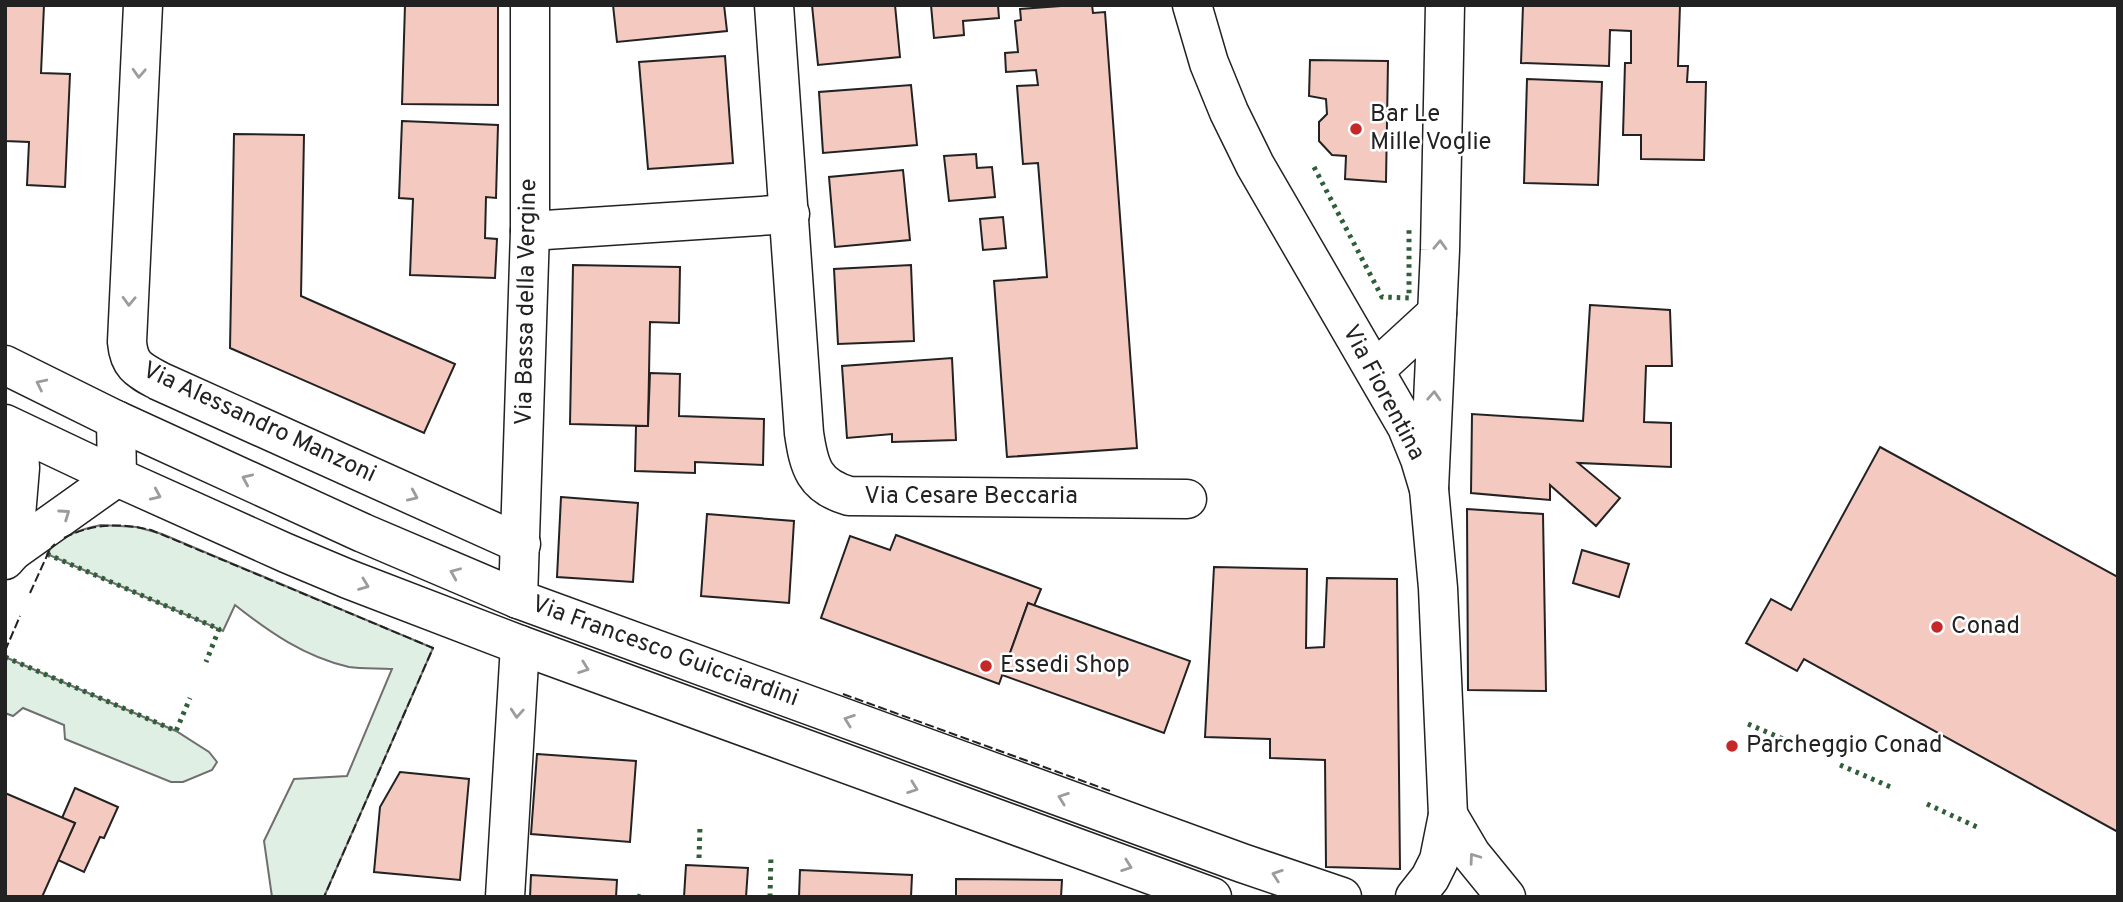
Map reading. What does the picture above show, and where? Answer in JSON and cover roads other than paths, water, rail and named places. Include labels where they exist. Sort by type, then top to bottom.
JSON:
[{"type":"main road","name":"Via Alessandro Manzoni","points":[[143,5],[127,342],[132,362],[139,370],[159,381],[521,544]]},
{"type":"main road","name":"Via Bassa della Vergine","points":[[518,599],[530,230],[530,5]]},
{"type":"main road","name":"Via Cesare Beccaria","points":[[774,5],[804,433],[811,467],[820,482],[835,492],[849,496],[1187,499]]},
{"type":"main road","name":"Via Fiorentina","points":[[1192,5],[1209,63],[1229,112],[1255,165],[1406,427],[1429,489],[1438,588],[1448,815],[1439,860],[1430,878],[1415,897]]},
{"type":"main road","points":[[1429,489],[1441,236],[1445,5]]},
{"type":"main road","points":[[530,230],[790,214]]},
{"type":"main road","points":[[1375,370],[1437,313]]},
{"type":"main road","name":"Via Francesco Guicciardini","points":[[5,365],[116,420],[375,538],[518,599],[1342,897]]},
{"type":"main road","points":[[9,556],[117,477],[116,420]]},
{"type":"main road","points":[[9,556],[20,468],[12,427]]},
{"type":"main road","name":"Via Francesco Guicciardini","points":[[12,427],[298,558],[520,645],[1212,897]]},
{"type":"main road","points":[[505,897],[520,645]]},
{"type":"main road","name":"Via Fiorentina","points":[[1448,815],[1471,854],[1506,897]]},
{"type":"place","name":"Bar Le Mille Voglie","points":[[1356,129]]},
{"type":"place","name":"Conad","points":[[1937,627]]},
{"type":"place","name":"Essedi Shop","points":[[986,666]]},
{"type":"place","name":"Parcheggio Conad","points":[[1732,746]]}]
